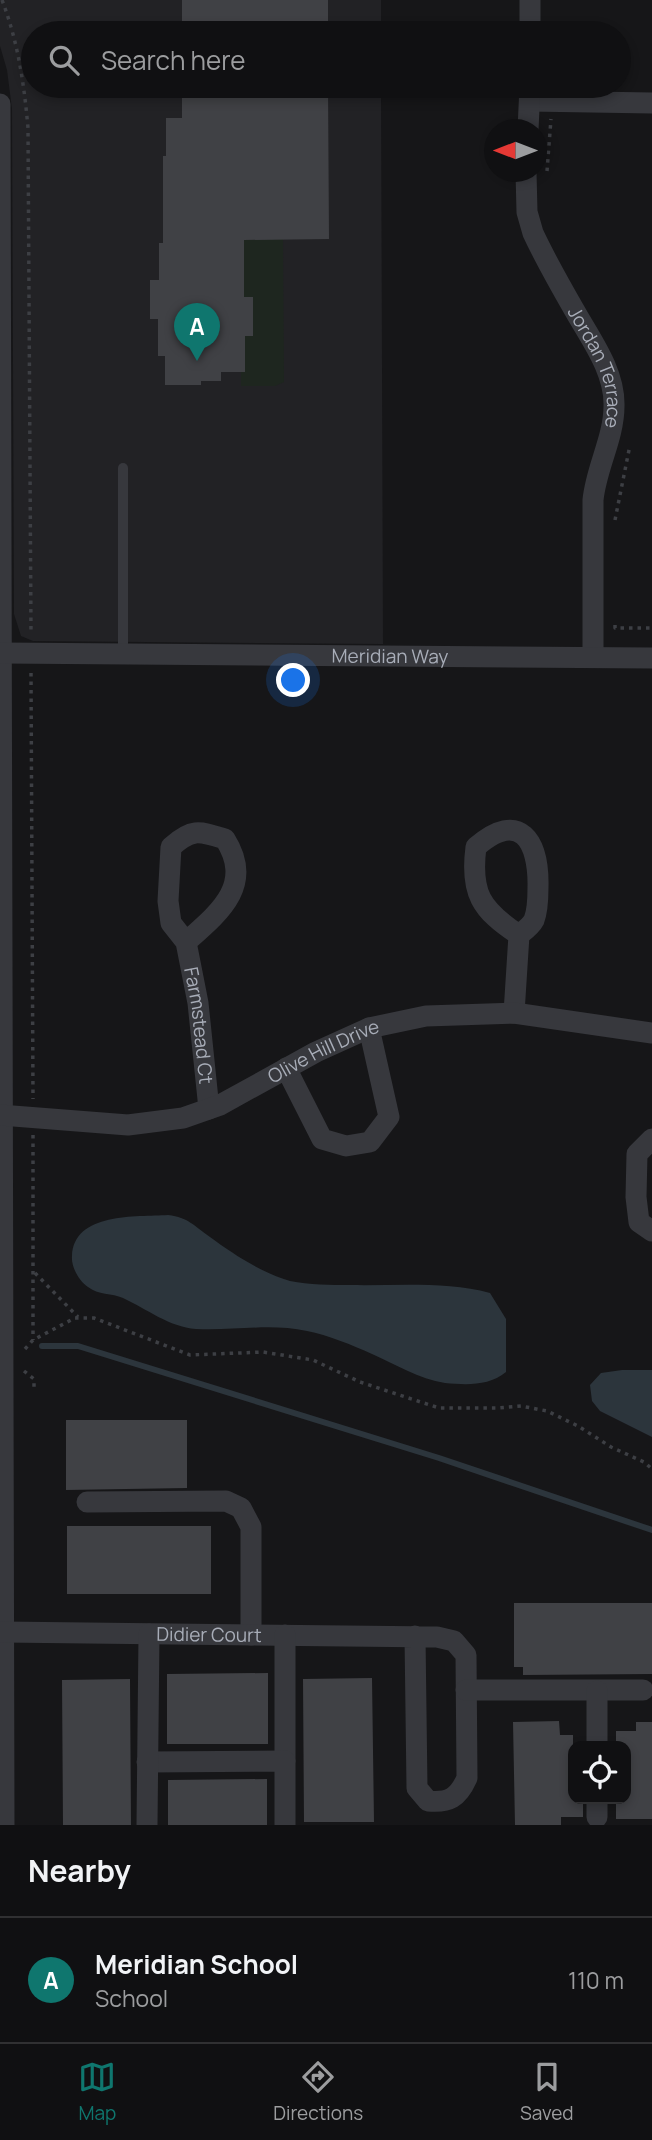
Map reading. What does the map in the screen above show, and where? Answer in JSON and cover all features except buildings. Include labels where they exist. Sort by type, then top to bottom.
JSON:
[{"type":"street","points":[[530,0],[530,21]]},
{"type":"street","points":[[529,119],[530,98]]},
{"type":"street","points":[[584,98],[652,103]]},
{"type":"street","points":[[0,104],[4,1825]]},
{"type":"street","name":"Jordan Terrace","points":[[526,182],[527,212],[533,233],[603,360],[614,406],[610,436],[594,489],[593,657]]},
{"type":"street","name":"Meridian Way","points":[[2,653],[652,658]]},
{"type":"street","points":[[513,1013],[519,935],[534,919],[538,898],[534,848],[526,836],[510,830],[492,834],[476,847],[473,871],[478,895],[486,909],[497,921],[519,935]]},
{"type":"street","name":"Farmstead Ct","points":[[186,942],[214,917],[231,896],[236,874],[235,855],[225,839],[205,832],[185,834],[171,847],[168,901],[171,923],[186,942],[198,1003],[209,1109]]},
{"type":"street","name":"Olive Hill Drive","points":[[1,1115],[128,1125],[183,1118],[220,1105],[316,1052],[369,1028],[426,1016],[513,1013],[652,1033]]},
{"type":"street","points":[[286,1068],[322,1139],[346,1146],[370,1142],[389,1117],[369,1028]]},
{"type":"street","points":[[652,1139],[637,1154],[636,1197],[639,1222],[652,1231]]},
{"type":"street","points":[[87,1502],[226,1501],[242,1508],[251,1527],[251,1635]]},
{"type":"street","name":"Didier Court","points":[[3,1632],[415,1636],[454,1641],[466,1655],[467,1778],[460,1794],[444,1803],[428,1801],[417,1788],[415,1636]]},
{"type":"street","points":[[147,1825],[149,1634]]},
{"type":"street","points":[[285,1635],[285,1825]]},
{"type":"street","points":[[466,1690],[643,1690]]},
{"type":"street","points":[[597,1691],[597,1741]]},
{"type":"street","points":[[147,1762],[285,1761]]},
{"type":"lane","points":[[123,468],[124,653]]},
{"type":"path","points":[[33,1271],[79,1318]]},
{"type":"path","points":[[34,1388],[34,1379],[24,1373],[25,1348],[33,1340],[79,1318],[94,1318],[190,1355],[263,1352],[313,1360],[360,1381],[439,1408],[521,1406],[547,1411],[644,1462],[652,1469]]},
{"type":"shaded area","points":[[0,0],[381,0],[381,21],[21,21],[21,98],[381,98],[383,644],[33,641],[21,636],[14,614],[12,109],[7,70],[0,46]]},
{"type":"shaded area","points":[[283,239],[284,382],[275,386],[241,386],[241,372],[245,372],[243,336],[253,336],[253,298],[242,297],[244,261],[223,240]]},
{"type":"shaded area","points":[[168,1215],[186,1220],[248,1262],[290,1281],[328,1285],[438,1285],[490,1293],[506,1319],[506,1372],[485,1382],[445,1383],[417,1375],[340,1341],[307,1331],[265,1327],[186,1328],[123,1298],[92,1290],[79,1277],[74,1269],[72,1256],[75,1242],[83,1231],[95,1224],[124,1217]]},
{"type":"shaded area","points":[[652,1370],[652,1437],[600,1411],[592,1401],[590,1385],[601,1373]]},
{"type":"waterway","points":[[42,1346],[78,1346],[439,1458],[652,1530]]},
{"type":"place","name":"Meridian School","points":[[197,361]]}]
